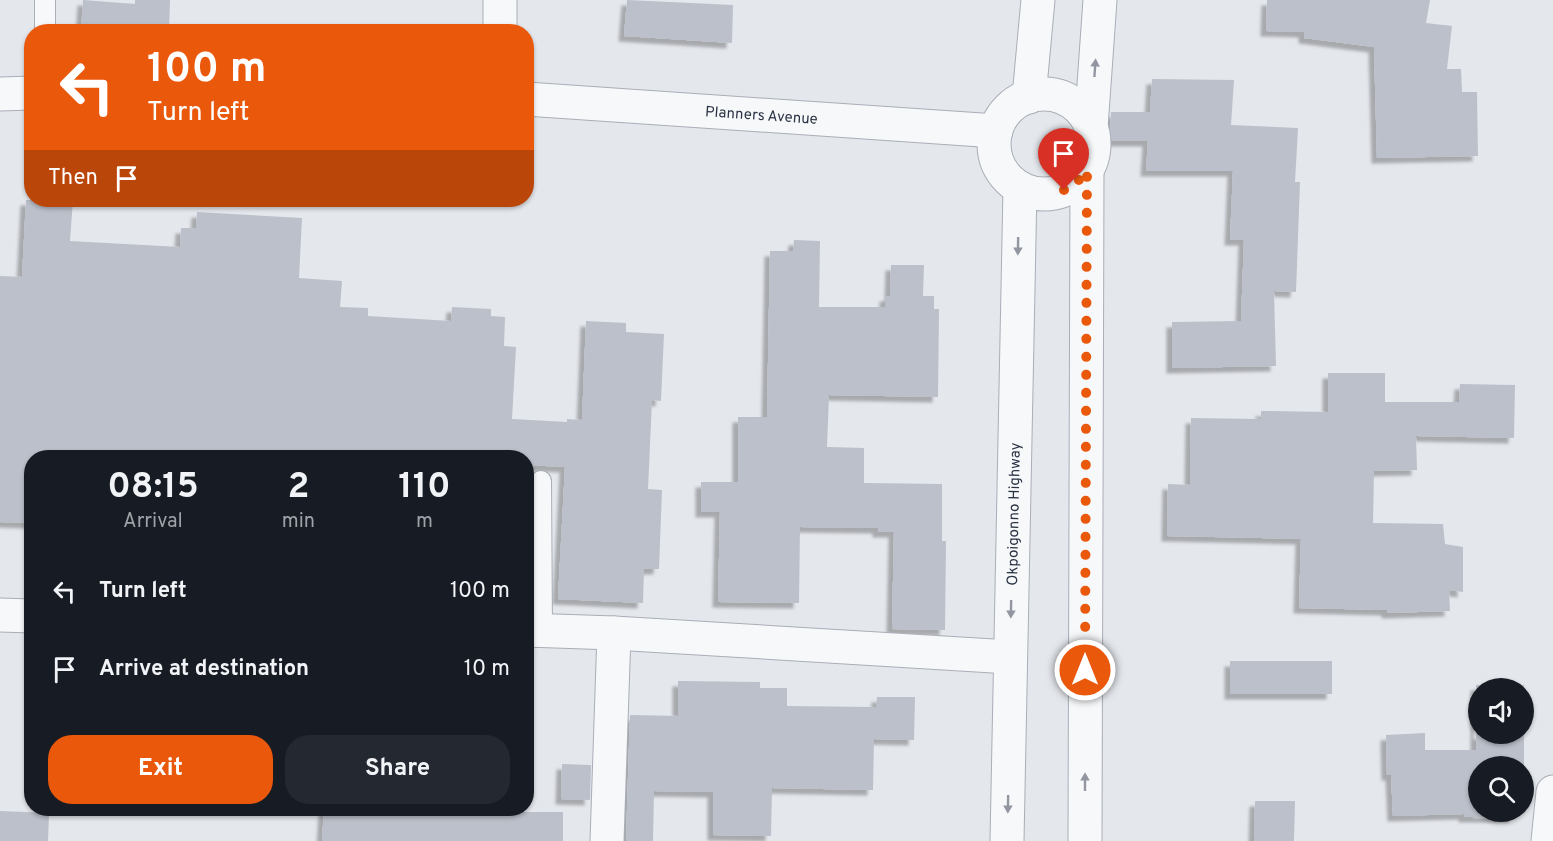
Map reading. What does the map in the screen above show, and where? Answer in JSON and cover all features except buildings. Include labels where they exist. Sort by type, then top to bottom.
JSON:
[{"type":"street","points":[[500,0],[500,24]]},
{"type":"street","points":[[1029,97],[1038,0]]},
{"type":"street","points":[[1091,127],[1073,103],[1044,94],[1029,97],[1014,104],[1003,116],[996,131],[994,147],[998,163],[1006,177],[1020,188],[1034,193],[1049,194],[1064,190],[1077,182],[1087,171],[1093,156],[1094,141],[1091,127],[1100,0]]},
{"type":"street","points":[[0,94],[24,93]]},
{"type":"street","name":"Planners Avenue","points":[[534,100],[996,131]]},
{"type":"street","points":[[1085,841],[1087,171]]},
{"type":"street","name":"Okpoigonno Highway","points":[[1007,841],[1020,188]]},
{"type":"street","points":[[0,615],[24,616]]},
{"type":"street","points":[[534,631],[614,633],[1010,657]]},
{"type":"street","points":[[607,841],[614,633]]},
{"type":"street","points":[[1548,841],[1553,792]]},
{"type":"lane","points":[[45,0],[45,24]]},
{"type":"lane","points":[[534,631],[541,481]]},
{"type":"route","points":[[1064,190],[1077,182],[1087,171],[1085,670]]}]
